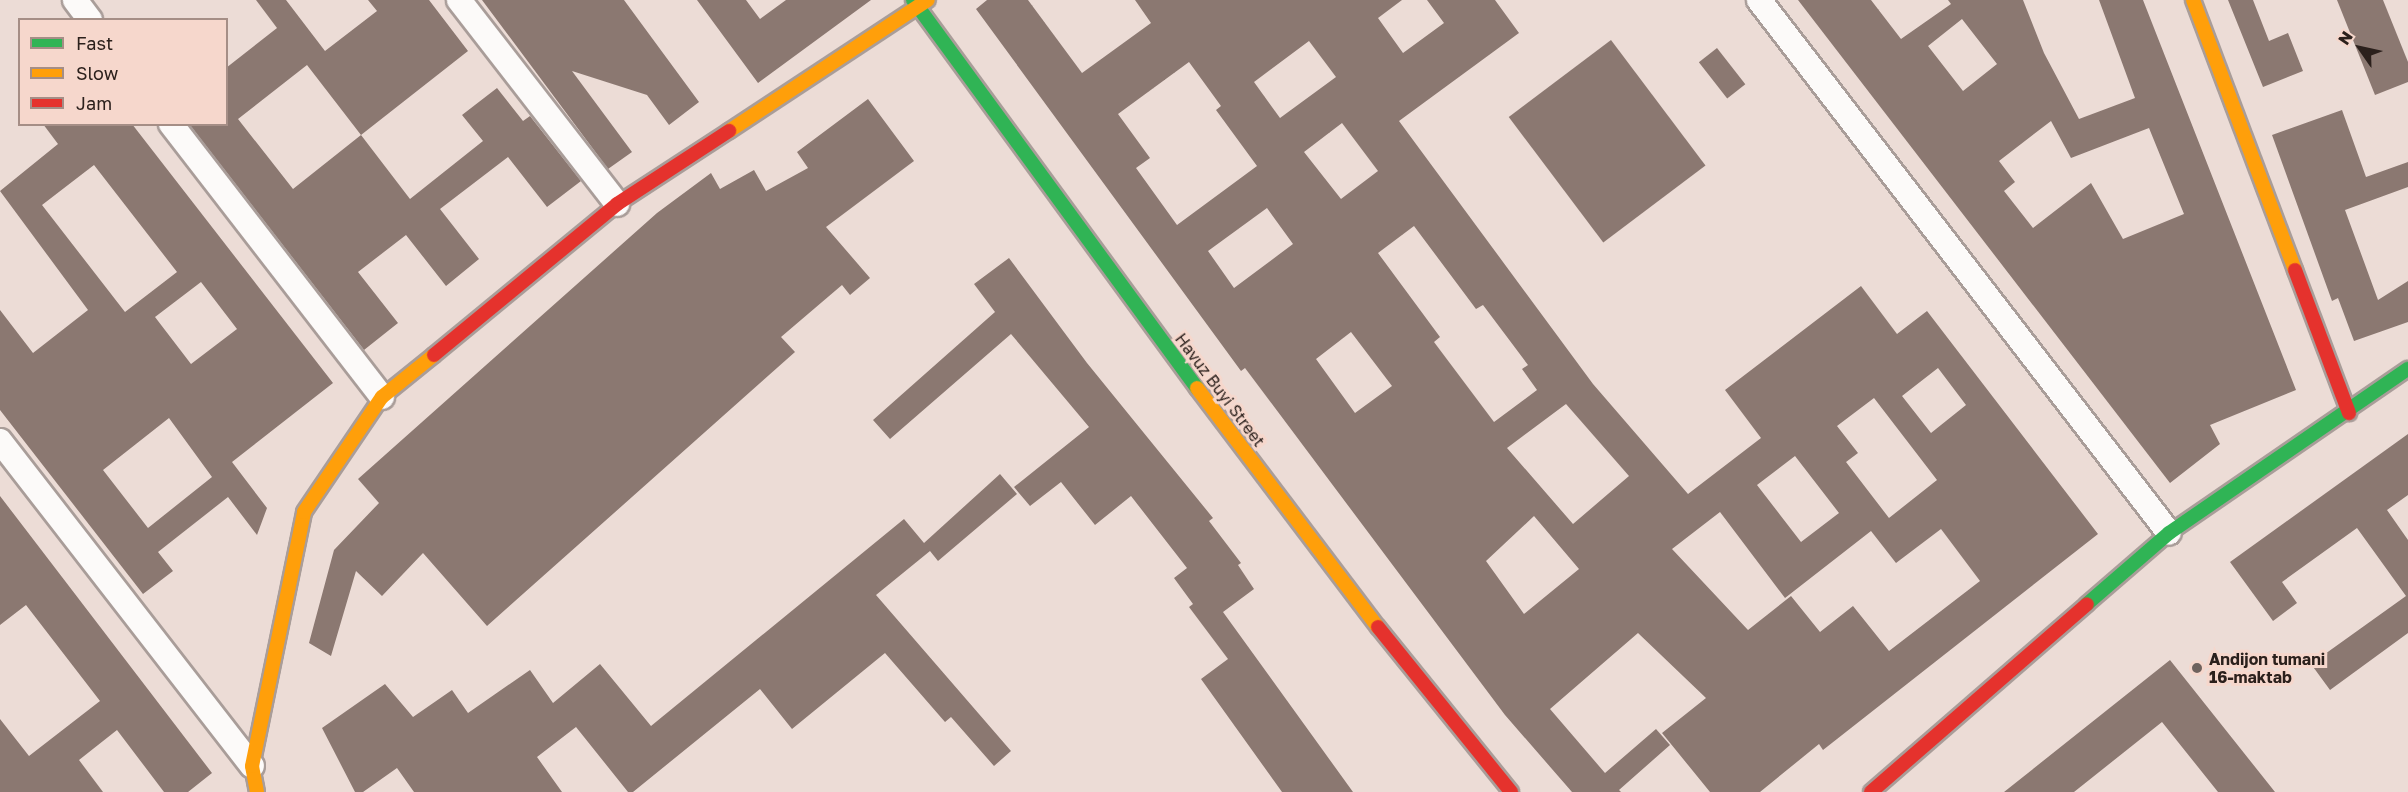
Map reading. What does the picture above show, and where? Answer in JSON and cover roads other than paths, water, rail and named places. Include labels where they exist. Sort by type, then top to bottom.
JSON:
[{"type":"street","points":[[75,0],[88,18]]},
{"type":"street","points":[[459,0],[617,204]]},
{"type":"street","points":[[1759,0],[2169,533]]},
{"type":"street","points":[[2193,0],[2349,413]]},
{"type":"street","points":[[257,792],[252,766],[304,512],[382,397],[617,204],[920,2]]},
{"type":"street","name":"Havuz Buyi Street","points":[[920,2],[1156,333],[1421,684],[1511,792]]},
{"type":"street","points":[[173,126],[382,397]]},
{"type":"street","points":[[1871,792],[2169,533],[2349,413],[2408,369]]},
{"type":"street","points":[[0,441],[252,766]]},
{"type":"place","name":"Andijon tumani 16-maktab","points":[[2197,668]]}]
